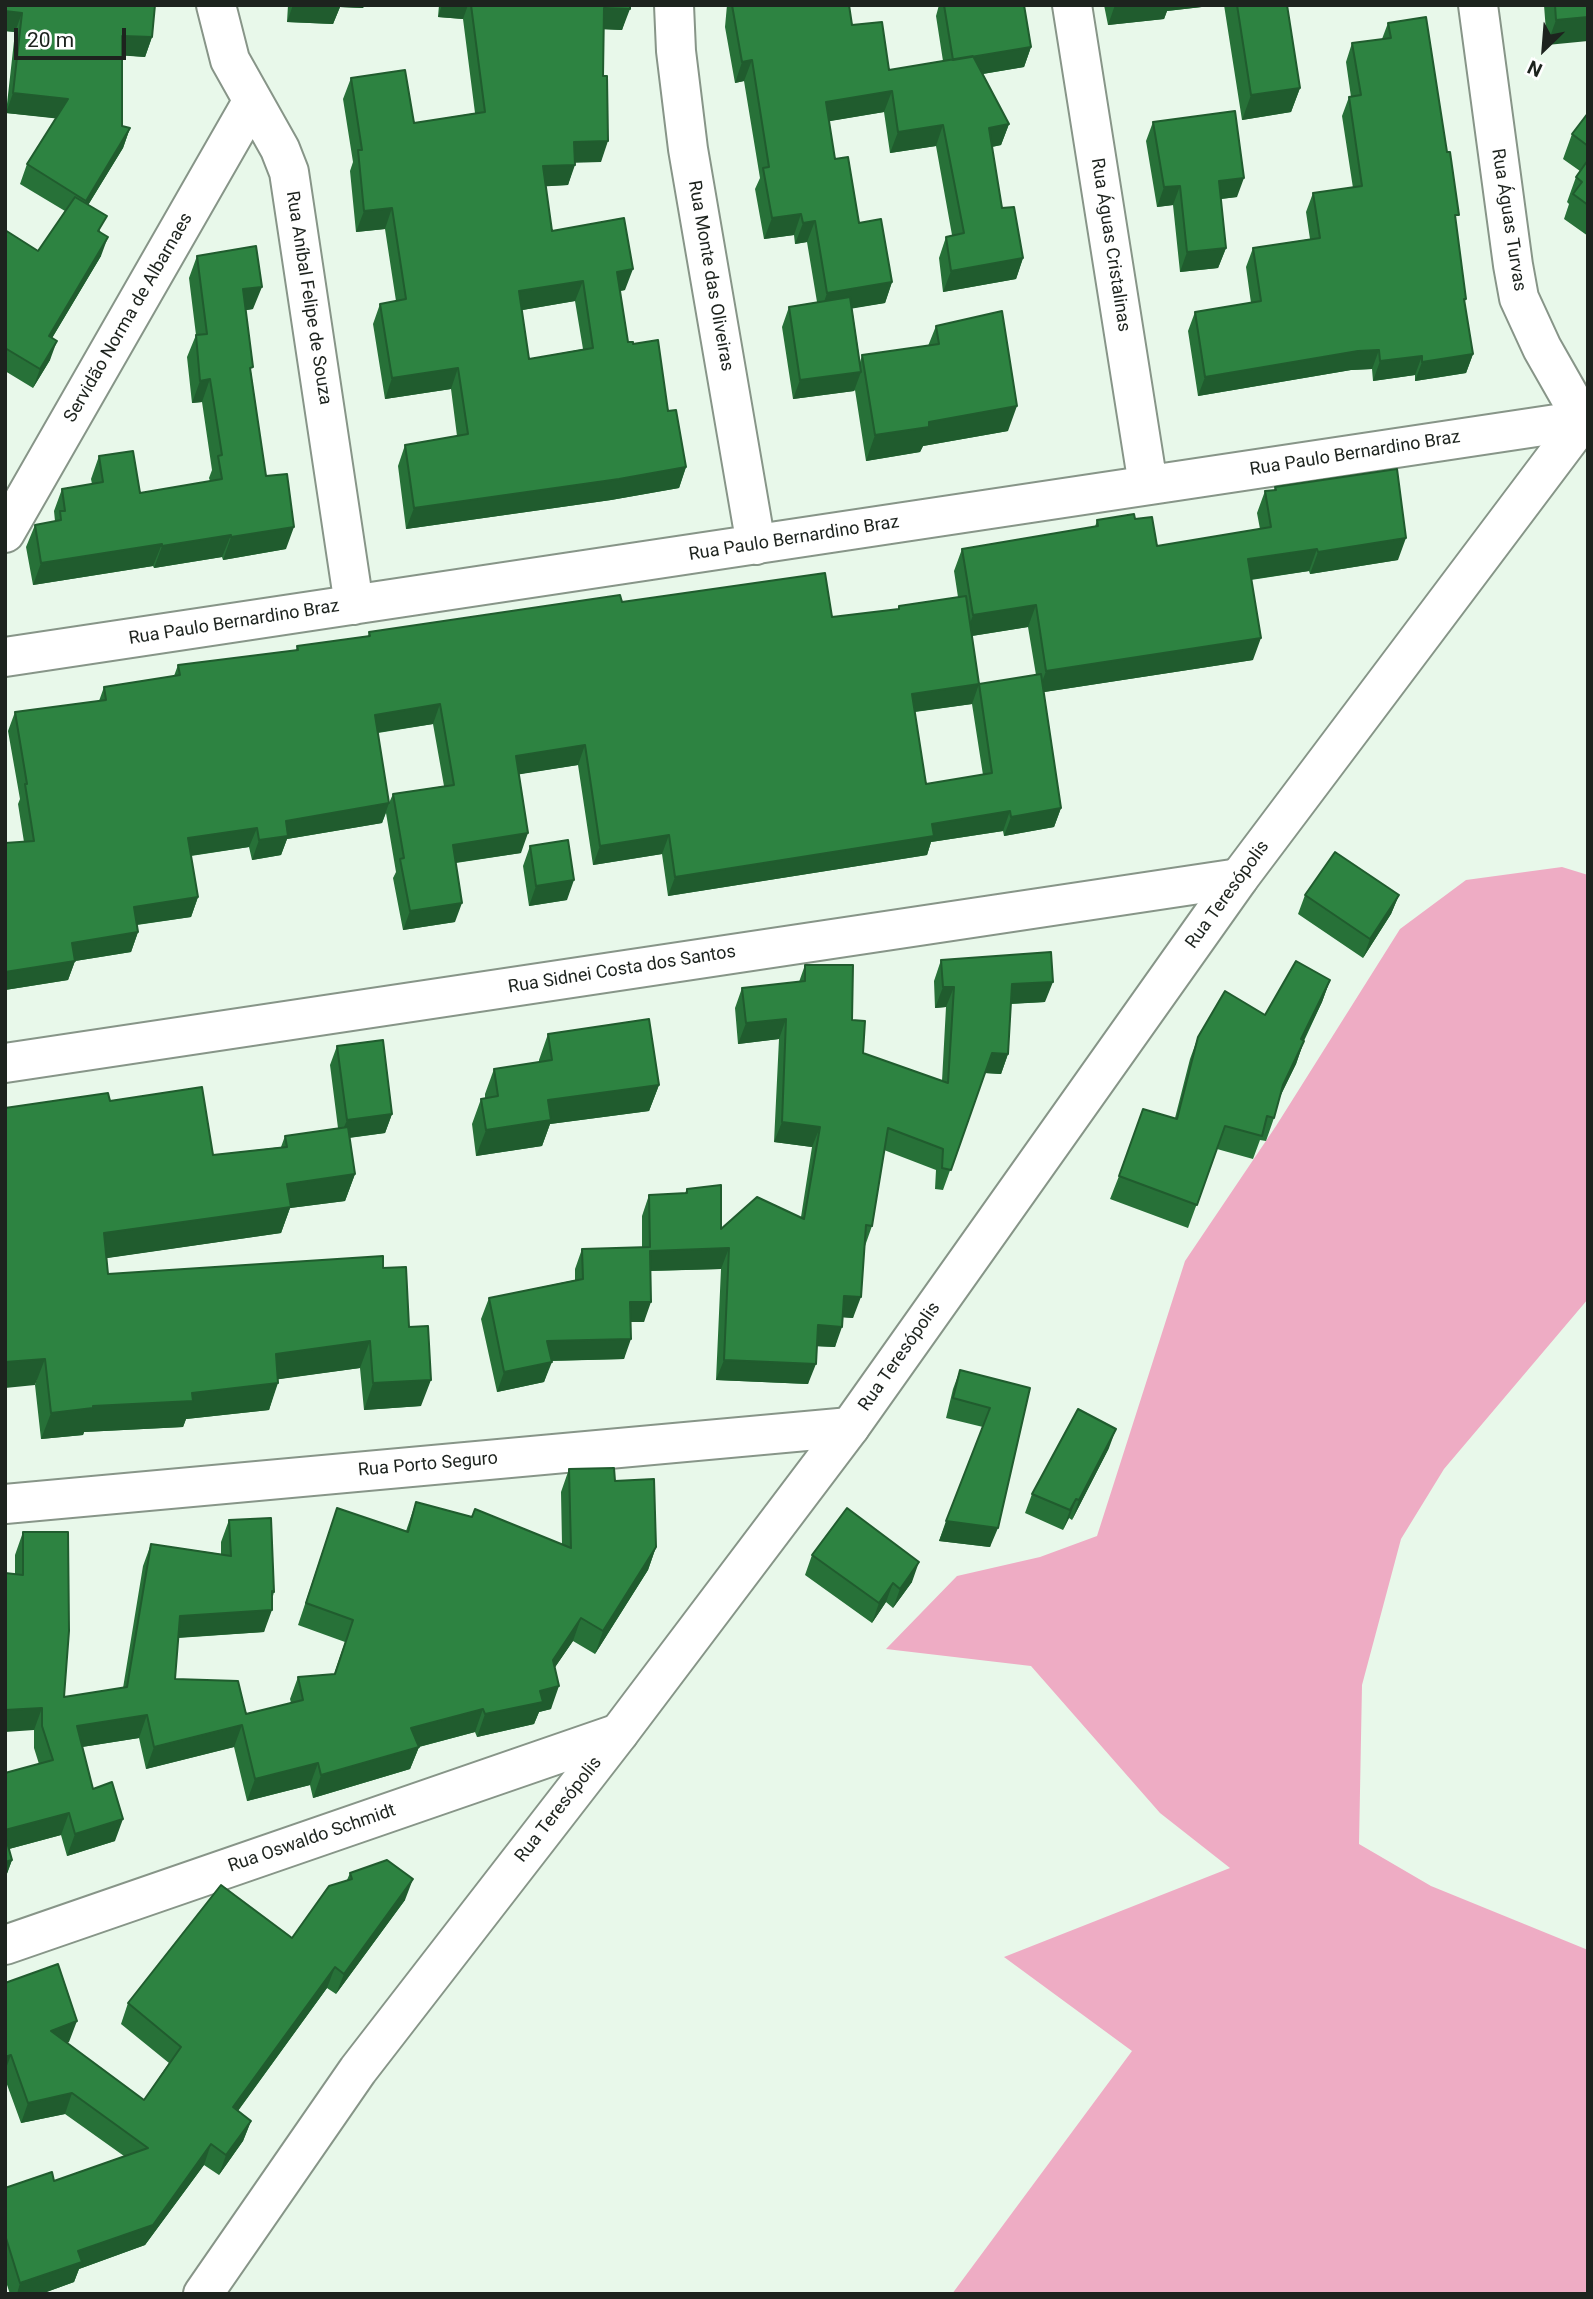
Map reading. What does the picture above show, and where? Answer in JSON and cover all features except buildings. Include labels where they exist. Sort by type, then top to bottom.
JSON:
[{"type":"street","name":"Rua Aníbal Felipe de Souza","points":[[216,5],[230,60],[280,149],[289,172],[354,605]]},
{"type":"street","name":"Rua Monte das Oliveiras","points":[[674,5],[688,149],[756,545]]},
{"type":"street","name":"Rua Águas Cristalinas","points":[[1072,5],[1148,485]]},
{"type":"street","name":"Rua Águas Turvas","points":[[1478,5],[1513,265],[1520,298],[1542,348],[1586,417]]},
{"type":"street","name":"Servidão Norma de Albarnaes","points":[[5,533],[252,102]]},
{"type":"street","name":"Rua Paulo Bernardino Braz","points":[[5,657],[1586,417]]},
{"type":"street","name":"Rua Teresópolis","points":[[204,2294],[358,2070],[619,1733],[850,1427],[1239,878],[1586,417]]},
{"type":"street","name":"Rua Sidnei Costa dos Santos","points":[[5,1063],[1239,878]]},
{"type":"street","name":"Rua Porto Seguro","points":[[5,1504],[850,1427]]},
{"type":"street","name":"Rua Oswaldo Schmidt","points":[[5,1945],[619,1733]]},
{"type":"shaded area","points":[[1562,867],[1588,875],[1588,1299],[1444,1469],[1401,1539],[1362,1685],[1359,1844],[1431,1886],[1588,1950],[1588,2294],[952,2294],[1132,2051],[1004,1957],[1230,1868],[1160,1813],[1031,1666],[886,1649],[957,1576],[1040,1557],[1097,1536],[1185,1261],[1276,1126],[1400,929],[1466,880]]}]
